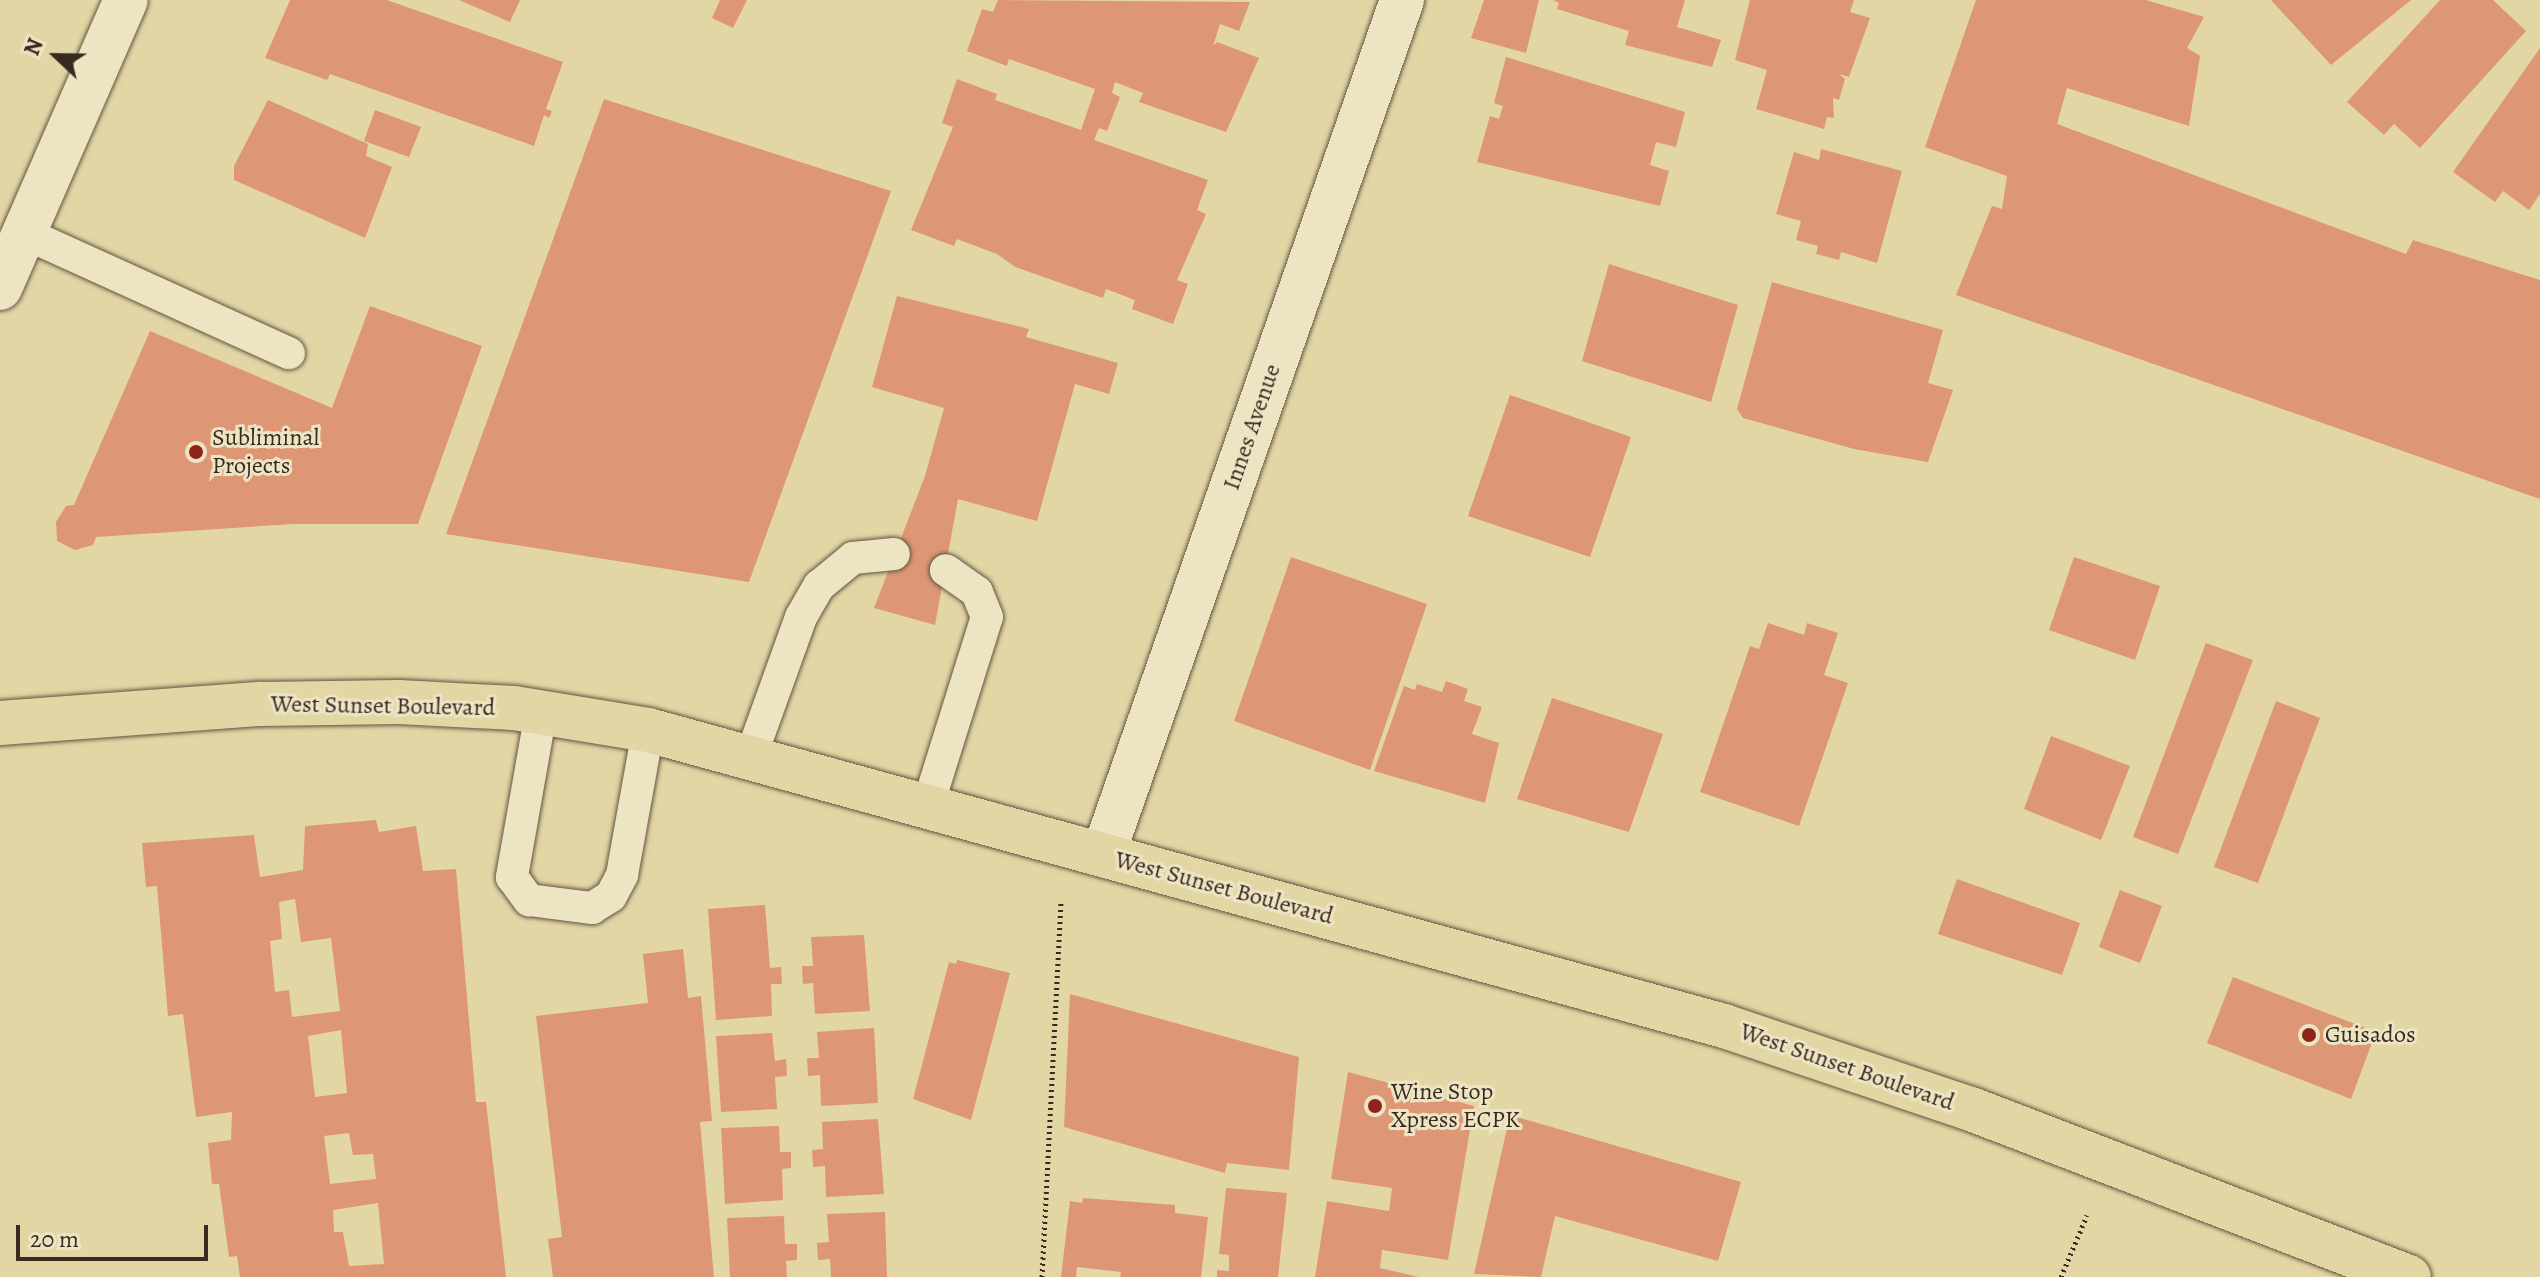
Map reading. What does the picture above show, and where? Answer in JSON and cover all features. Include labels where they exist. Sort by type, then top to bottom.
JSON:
[{"type":"main road","name":"West Sunset Boulevard","points":[[0,723],[276,704],[399,702],[541,712],[648,730],[1724,1026],[1850,1065],[2409,1277]]},
{"type":"street","points":[[0,288],[126,0]]},
{"type":"street","name":"Innes Avenue","points":[[1083,849],[1402,0]]},
{"type":"lane","points":[[24,233],[289,353]]},
{"type":"lane","points":[[751,756],[795,631],[819,586],[853,558],[894,554]]},
{"type":"lane","points":[[928,805],[987,617],[977,592],[946,570]]},
{"type":"lane","points":[[541,712],[512,877],[529,900],[592,908],[611,896],[622,875],[648,730]]},
{"type":"path","points":[[1042,1277],[1083,849]]},
{"type":"path","points":[[2061,1277],[2109,1162]]},
{"type":"building","points":[[290,0],[387,0],[563,62],[546,109],[552,111],[549,118],[544,115],[534,146],[330,74],[327,80],[265,58]]},
{"type":"building","points":[[459,0],[520,0],[510,22]]},
{"type":"building","points":[[720,0],[747,0],[733,28],[712,18]]},
{"type":"building","points":[[998,0],[1250,2],[1239,31],[1220,24],[1213,46],[1217,42],[1259,58],[1226,132],[1139,102],[1143,93],[1115,82],[1112,93],[1120,97],[1107,131],[1099,128],[1094,140],[1208,180],[1197,210],[1206,214],[1177,280],[1188,284],[1173,324],[1132,309],[1135,300],[1106,289],[1103,298],[1015,267],[997,254],[957,239],[954,246],[911,230],[953,127],[942,123],[957,79],[997,94],[995,100],[1081,130],[1095,89],[1009,59],[1007,66],[967,51],[982,9],[993,12]]},
{"type":"building","points":[[1484,0],[1539,0],[1526,53],[1471,38]]},
{"type":"building","points":[[1553,0],[1685,0],[1677,27],[1721,40],[1712,67],[1625,45],[1629,31],[1557,9],[1559,3]]},
{"type":"building","points":[[1750,0],[1854,0],[1850,12],[1870,18],[1849,77],[1839,74],[1845,79],[1839,100],[1833,98],[1834,118],[1827,117],[1824,129],[1756,109],[1767,70],[1735,60]]},
{"type":"building","points":[[1976,0],[2146,0],[2204,17],[2187,48],[2200,56],[2189,126],[2067,88],[2057,124],[2406,254],[2413,240],[2540,280],[2540,499],[1956,295],[1992,206],[2002,209],[2007,176],[1925,147]]},
{"type":"building","points":[[2271,0],[2411,0],[2331,65]]},
{"type":"building","points":[[2440,0],[2493,0],[2526,31],[2420,148],[2394,124],[2384,135],[2347,102]]},
{"type":"building","points":[[2540,48],[2540,194],[2529,210],[2503,191],[2495,202],[2453,172]]},
{"type":"building","points":[[1506,57],[1685,112],[1676,147],[1656,142],[1650,165],[1669,171],[1660,206],[1477,162],[1490,116],[1499,119],[1503,106],[1494,103]]},
{"type":"building","points":[[604,99],[891,191],[749,582],[446,534]]},
{"type":"building","points":[[268,100],[368,144],[366,156],[392,167],[365,238],[234,180],[234,166]]},
{"type":"building","points":[[375,110],[421,127],[409,157],[364,141]]},
{"type":"building","points":[[1821,149],[1902,171],[1877,263],[1841,252],[1839,260],[1816,254],[1818,246],[1796,240],[1801,221],[1776,214],[1794,152],[1819,160]]},
{"type":"building","points":[[1609,264],[1738,305],[1711,402],[1582,361]]},
{"type":"building","points":[[1772,282],[1943,330],[1928,383],[1953,390],[1928,462],[1854,449],[1743,418],[1737,409]]},
{"type":"building","points":[[897,296],[1029,329],[1026,337],[1118,363],[1109,394],[1075,384],[1037,521],[958,499],[935,625],[874,608],[925,476],[944,408],[872,387]]},
{"type":"building","points":[[370,306],[482,346],[418,524],[292,524],[96,537],[93,545],[75,550],[57,541],[56,522],[66,506],[74,505],[150,331],[332,408]]},
{"type":"building","points":[[1510,395],[1631,437],[1590,557],[1468,516]]},
{"type":"building","points":[[1291,557],[1427,604],[1370,770],[1234,721]]},
{"type":"building","points":[[2074,557],[2160,586],[2135,660],[2049,630]]},
{"type":"building","points":[[1768,623],[1804,635],[1807,623],[1838,633],[1824,675],[1848,683],[1799,826],[1700,792],[1750,646],[1759,649]]},
{"type":"building","points":[[2206,643],[2253,660],[2178,854],[2133,837]]},
{"type":"building","points":[[1446,681],[1468,689],[1464,701],[1482,707],[1472,734],[1499,743],[1485,803],[1374,771],[1404,686],[1415,690],[1417,684],[1442,692]]},
{"type":"building","points":[[1552,698],[1663,734],[1629,832],[1517,799]]},
{"type":"building","points":[[2276,701],[2320,718],[2258,883],[2214,867]]},
{"type":"building","points":[[2051,736],[2130,766],[2101,840],[2024,809]]},
{"type":"building","points":[[376,820],[379,832],[416,826],[423,871],[456,869],[476,1102],[486,1102],[506,1277],[240,1277],[237,1256],[229,1257],[219,1184],[212,1184],[208,1143],[231,1140],[232,1112],[196,1117],[183,1014],[168,1016],[157,886],[146,887],[142,843],[254,835],[260,877],[303,870],[305,826]],"holes":[[[295,899],[301,942],[331,938],[340,1011],[292,1017],[289,990],[275,992],[270,941],[282,939],[279,902]],[[341,1030],[347,1093],[315,1097],[308,1036]],[[349,1133],[353,1155],[373,1154],[376,1179],[330,1184],[324,1136]],[[378,1203],[384,1264],[349,1266],[343,1232],[334,1232],[333,1210]]]},
{"type":"building","points":[[1957,879],[2080,923],[2062,975],[1938,934]]},
{"type":"building","points":[[2120,890],[2162,906],[2140,963],[2099,947]]},
{"type":"building","points":[[765,905],[770,968],[781,967],[782,984],[771,984],[772,1016],[716,1020],[708,909]]},
{"type":"building","points":[[864,935],[870,1011],[815,1014],[813,983],[803,984],[802,966],[813,966],[811,937]]},
{"type":"building","points":[[683,949],[688,998],[701,996],[712,1121],[700,1122],[714,1277],[553,1277],[548,1239],[562,1237],[536,1016],[648,1003],[643,954]]},
{"type":"building","points":[[957,960],[1010,973],[971,1120],[913,1099],[949,962],[956,964]]},
{"type":"building","points":[[2233,977],[2376,1032],[2351,1099],[2207,1043]]},
{"type":"building","points":[[1070,994],[1299,1057],[1289,1170],[1227,1163],[1225,1173],[1064,1127]]},
{"type":"building","points":[[874,1028],[878,1103],[821,1106],[820,1075],[808,1076],[807,1058],[819,1058],[817,1032]]},
{"type":"building","points":[[772,1033],[775,1061],[786,1059],[787,1076],[775,1077],[777,1109],[721,1112],[716,1036]]},
{"type":"building","points":[[1348,1072],[1474,1106],[1448,1260],[1382,1250],[1380,1268],[1419,1277],[1315,1277],[1327,1201],[1389,1211],[1392,1188],[1331,1179]]},
{"type":"building","points":[[1510,1115],[1741,1182],[1718,1261],[1555,1216],[1541,1277],[1474,1274]]},
{"type":"building","points":[[878,1119],[884,1194],[826,1197],[825,1166],[813,1167],[812,1150],[823,1149],[822,1122]]},
{"type":"building","points":[[779,1126],[780,1152],[791,1152],[791,1168],[782,1169],[783,1200],[725,1204],[721,1128]]},
{"type":"building","points":[[1226,1188],[1287,1193],[1278,1277],[1217,1277],[1217,1270],[1229,1271],[1229,1255],[1219,1254]]},
{"type":"building","points":[[1083,1198],[1175,1205],[1175,1213],[1208,1217],[1201,1277],[1120,1277],[1121,1272],[1077,1267],[1076,1277],[1061,1277],[1070,1201],[1082,1203]]},
{"type":"building","points":[[885,1212],[887,1277],[831,1277],[830,1259],[818,1260],[817,1243],[829,1242],[827,1214]]},
{"type":"building","points":[[784,1216],[785,1244],[797,1244],[797,1260],[786,1261],[787,1277],[730,1277],[727,1218]]},
{"type":"place","name":"Subliminal Projects","points":[[196,452]]},
{"type":"place","name":"Guisados","points":[[2309,1035]]},
{"type":"place","name":"Wine Stop Xpress ECPK","points":[[1375,1106]]}]
